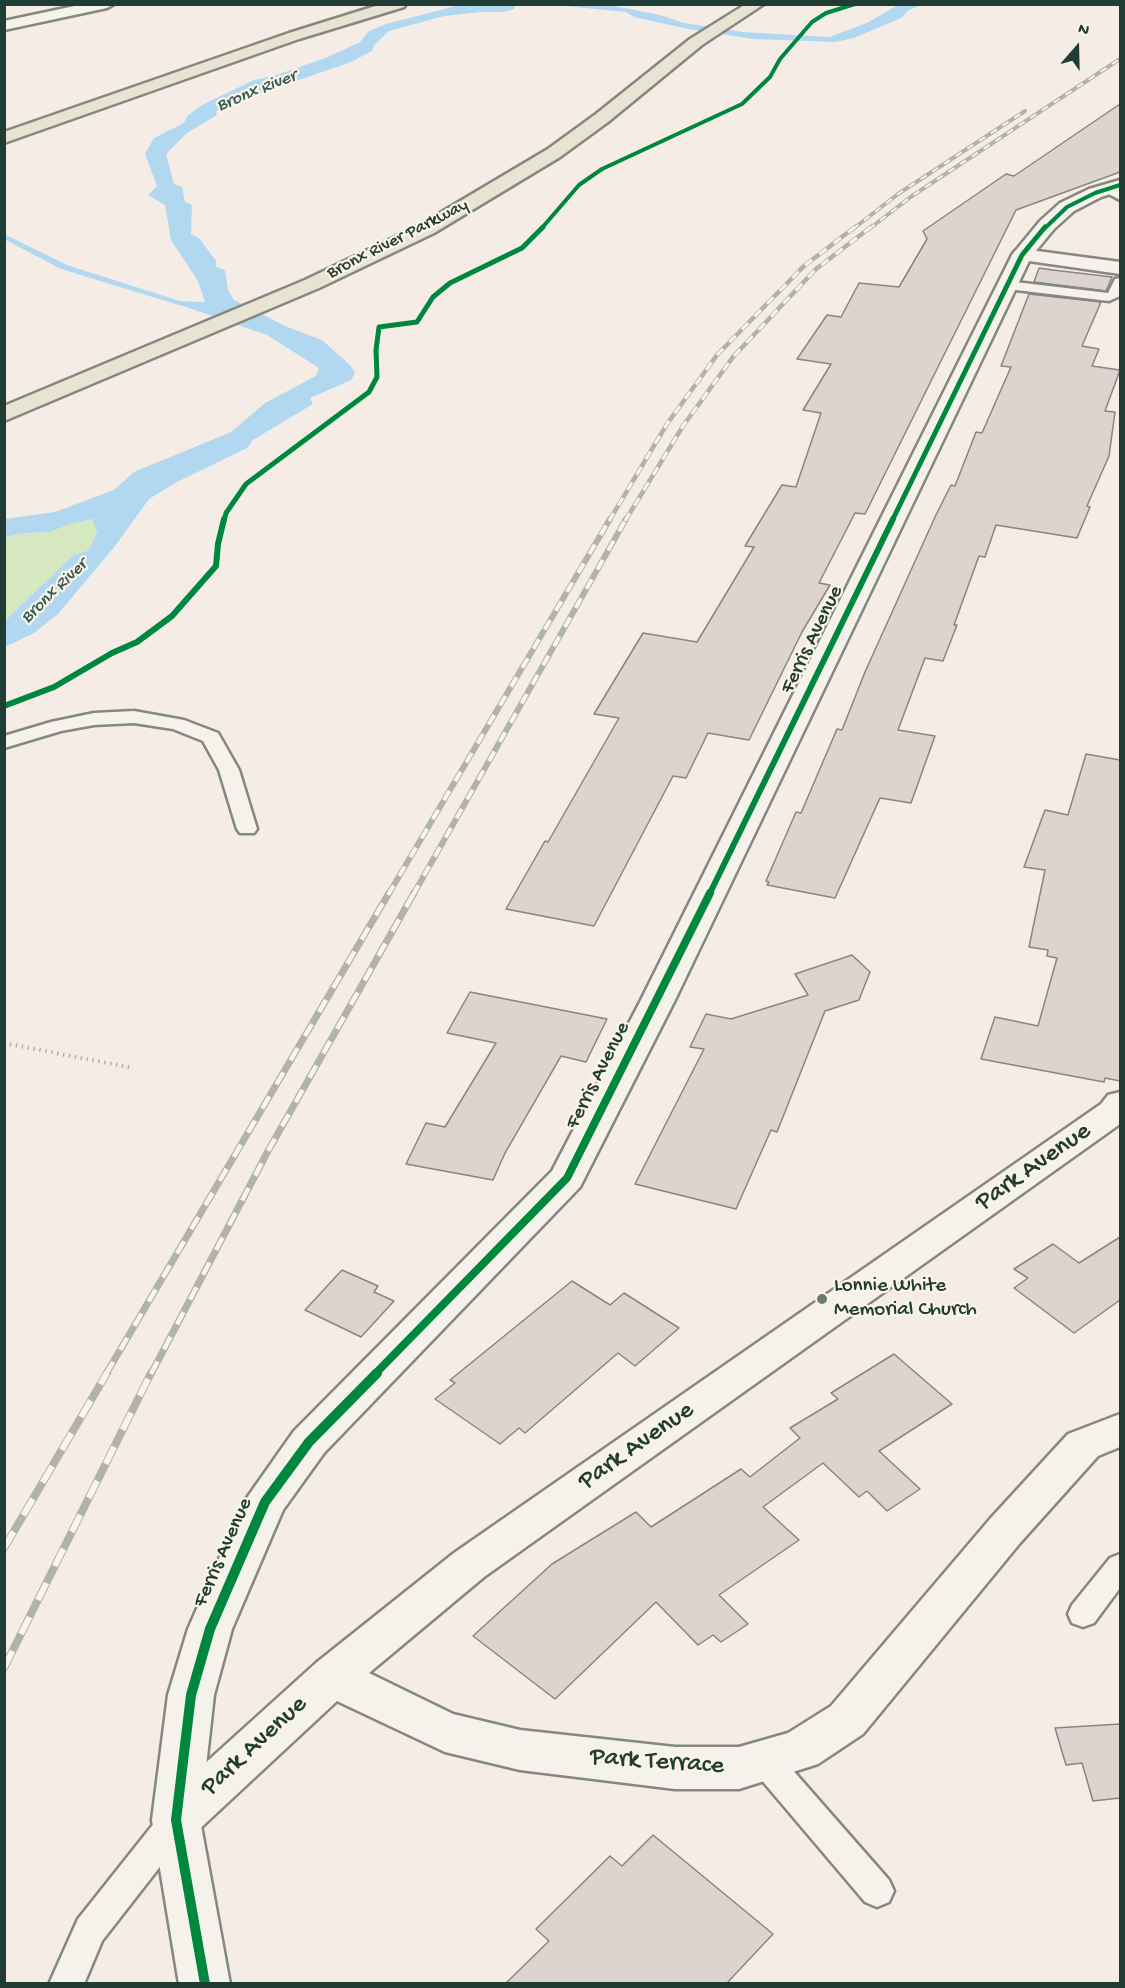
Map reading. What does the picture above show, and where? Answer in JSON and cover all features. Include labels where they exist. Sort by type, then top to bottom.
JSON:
[{"type":"highway","points":[[4,138],[294,36],[399,4]]},
{"type":"highway","name":"Bronx River Parkway","points":[[4,414],[284,296],[400,243],[536,165],[595,124],[696,42],[757,4]]},
{"type":"street","points":[[4,26],[107,4]]},
{"type":"street","name":"Ferris Avenue","points":[[205,1983],[176,1820],[191,1695],[210,1629],[265,1502],[309,1442],[567,1178],[658,1000],[1022,255],[1047,225],[1066,207],[1117,190]]},
{"type":"street","points":[[1022,255],[1120,268]]},
{"type":"street","name":"Park Avenue","points":[[176,1820],[332,1677],[469,1565],[1113,1113],[1120,1103]]},
{"type":"street","name":"Park Terrace","points":[[332,1677],[445,1732],[520,1750],[675,1768],[739,1768],[801,1750],[847,1720],[1005,1531],[1083,1445],[1120,1430]]},
{"type":"lane","points":[[1007,285],[1109,297],[1114,296],[1120,282]]},
{"type":"lane","points":[[4,742],[58,726],[94,719],[134,717],[177,724],[210,737],[229,770],[247,829]]},
{"type":"lane","points":[[1083,1614],[1120,1566]]},
{"type":"lane","points":[[765,1761],[877,1891]]},
{"type":"lane","points":[[66,1983],[90,1930],[176,1820]]},
{"type":"path","points":[[4,1043],[133,1068]]},
{"type":"green space","points":[[93,519],[97,532],[89,550],[72,556],[5,621],[5,537],[50,532],[70,524]]},
{"type":"water","name":"Bronx River","points":[[460,5],[515,5],[514,9],[503,12],[444,16],[389,31],[374,45],[372,51],[351,62],[216,111],[217,115],[187,133],[166,154],[174,184],[182,187],[185,202],[192,205],[191,234],[199,238],[216,261],[216,267],[225,270],[228,290],[234,300],[285,326],[322,340],[350,365],[355,373],[351,380],[310,398],[313,404],[253,440],[247,448],[177,482],[149,499],[115,546],[58,614],[34,633],[5,647],[5,621],[72,556],[89,550],[97,532],[92,519],[50,532],[5,537],[5,519],[55,512],[114,490],[134,472],[231,432],[265,403],[316,376],[319,368],[267,335],[169,301],[205,302],[198,281],[171,240],[165,205],[148,195],[157,186],[145,154],[154,138],[184,123],[187,116],[202,105],[254,80],[274,76],[328,57],[360,42],[369,31],[386,24]]},
{"type":"water","points":[[554,5],[609,5],[660,15],[684,23],[743,32],[829,37],[867,23],[898,5],[921,5],[909,10],[901,18],[854,38],[835,42],[753,39],[688,29],[634,17],[626,12]]},
{"type":"building","points":[[1120,104],[1120,172],[1016,210],[865,514],[855,513],[819,583],[830,585],[802,632],[749,740],[708,733],[686,778],[673,776],[594,926],[506,909],[545,841],[548,842],[619,718],[594,714],[643,633],[697,642],[754,547],[745,546],[782,485],[796,487],[821,413],[803,410],[831,364],[797,359],[827,315],[841,317],[859,283],[899,287],[927,239],[923,231],[1006,174],[1014,176]]},
{"type":"building","points":[[1039,268],[1112,277],[1106,291],[1034,282]]},
{"type":"building","points":[[1029,294],[1101,302],[1082,346],[1099,349],[1092,366],[1120,370],[1105,411],[1115,412],[1109,456],[1087,506],[1090,507],[1077,538],[996,525],[985,557],[979,556],[943,661],[925,658],[898,730],[935,736],[911,803],[880,798],[835,898],[767,885],[769,882],[766,881],[796,812],[801,813],[837,729],[842,730],[865,672],[935,517],[951,485],[955,486],[976,432],[982,433],[1011,367],[1001,366]]},
{"type":"building","points":[[1086,754],[1120,760],[1120,1081],[1105,1078],[1104,1082],[981,1059],[995,1017],[1038,1026],[1057,958],[1047,956],[1048,950],[1029,947],[1045,870],[1024,867],[1045,810],[1068,815]]},
{"type":"building","points":[[852,955],[870,972],[859,1000],[825,1011],[777,1132],[771,1130],[736,1209],[635,1184],[704,1049],[690,1047],[706,1014],[731,1019],[808,995],[795,974]]},
{"type":"building","points":[[470,992],[607,1019],[586,1062],[561,1056],[505,1153],[493,1180],[406,1164],[426,1123],[445,1127],[496,1043],[447,1033]]},
{"type":"building","points":[[1120,1237],[1120,1300],[1074,1333],[1014,1288],[1028,1278],[1014,1269],[1053,1244],[1079,1263]]},
{"type":"building","points":[[342,1270],[378,1286],[374,1292],[394,1301],[361,1337],[305,1310]]},
{"type":"building","points":[[572,1281],[610,1305],[624,1293],[679,1328],[635,1366],[618,1353],[525,1433],[519,1428],[500,1444],[435,1399],[455,1383],[450,1380]]},
{"type":"building","points":[[894,1354],[952,1404],[879,1451],[920,1489],[887,1511],[867,1491],[859,1497],[823,1463],[763,1507],[799,1540],[719,1595],[748,1624],[721,1642],[713,1635],[698,1645],[656,1602],[555,1699],[473,1636],[552,1564],[636,1512],[651,1527],[741,1469],[750,1477],[800,1438],[790,1428],[838,1399],[831,1393]]},
{"type":"building","points":[[1120,1724],[1120,1798],[1093,1801],[1082,1763],[1066,1765],[1055,1728]]},
{"type":"building","points":[[653,1835],[773,1934],[727,1983],[506,1983],[549,1941],[536,1929],[610,1856],[622,1866]]},
{"type":"waterway","points":[[4,236],[64,267],[185,304]]},
{"type":"railway","points":[[869,229],[912,196],[1120,59]]},
{"type":"railway","points":[[853,229],[898,194],[1025,111]]},
{"type":"railway","points":[[609,521],[667,424],[717,355],[804,266],[855,227]]},
{"type":"railway","points":[[625,521],[683,426],[733,357],[816,269],[871,227]]},
{"type":"railway","points":[[388,895],[610,519]]},
{"type":"railway","points":[[413,895],[626,519]]},
{"type":"railway","points":[[106,1374],[389,893]]},
{"type":"railway","points":[[151,1374],[268,1151],[414,893]]},
{"type":"railway","points":[[4,1548],[107,1373]]},
{"type":"railway","points":[[4,1668],[151,1373]]},
{"type":"cycle path","points":[[4,706],[54,687],[112,653],[137,642],[172,616],[216,566],[218,544],[226,513],[246,484],[369,392],[377,377],[376,350],[379,327],[417,322],[433,297],[450,283],[522,248],[579,185],[602,169],[742,104],[770,77],[780,59],[812,22],[826,13],[855,4]]},
{"type":"cycle path","points":[[205,1984],[176,1820],[191,1695],[210,1629],[265,1502],[309,1442],[567,1178],[658,1000],[1022,255],[1047,225],[1067,207],[1095,193],[1120,185]]},
{"type":"place","name":"Lonnie White Memorial Church","points":[[822,1299]]}]
